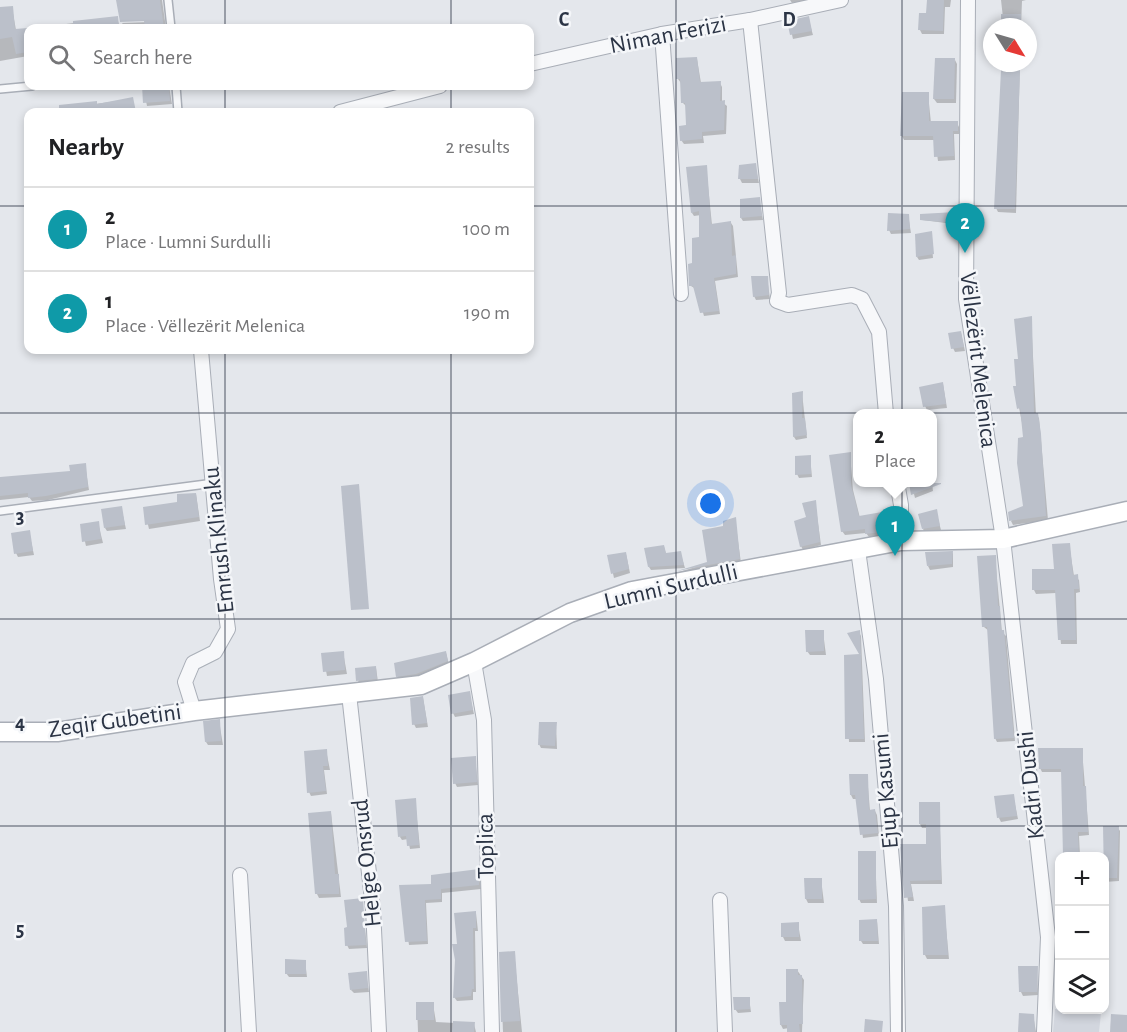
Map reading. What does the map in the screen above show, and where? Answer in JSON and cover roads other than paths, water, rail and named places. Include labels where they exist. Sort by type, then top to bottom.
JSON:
[{"type":"street","name":"Niman Ferizi","points":[[534,63],[662,34],[750,20],[841,0]]},
{"type":"street","name":"Vëllezërit Melenica","points":[[968,0],[966,298],[1003,539]]},
{"type":"street","points":[[750,20],[779,293],[777,301],[788,305],[852,295],[862,299],[879,332],[886,409]]},
{"type":"street","points":[[662,34],[681,294]]},
{"type":"street","points":[[355,108],[425,90]]},
{"type":"street","name":"Emrush Klinaku","points":[[194,711],[185,682],[193,663],[215,652],[228,629],[221,579],[201,354]]},
{"type":"street","points":[[898,487],[901,505],[901,541]]},
{"type":"street","name":"Lumni Surdulli","points":[[194,711],[422,685],[474,662],[570,613],[632,591],[901,541],[1003,539],[1127,512]]},
{"type":"street","name":"Kadri Dushi","points":[[1003,539],[1048,937],[1044,1032]]},
{"type":"street","name":"Ejup Kasumi","points":[[858,550],[876,679],[896,906],[898,1032]]},
{"type":"street","name":"Toplica","points":[[474,662],[484,720],[492,1032]]},
{"type":"street","name":"Helge Onsrud","points":[[350,694],[373,909],[379,1032]]},
{"type":"street","name":"Zeqir Gubetini","points":[[0,732],[57,732],[194,711]]},
{"type":"street","points":[[240,875],[249,1032]]},
{"type":"street","points":[[720,900],[725,1032]]},
{"type":"lane","points":[[168,0],[171,24]]},
{"type":"lane","points":[[0,89],[24,87]]},
{"type":"lane","points":[[176,90],[178,108]]},
{"type":"lane","points":[[0,511],[214,483]]},
{"type":"place","name":"1","points":[[965,253]]},
{"type":"place","name":"2","points":[[895,556]]}]
